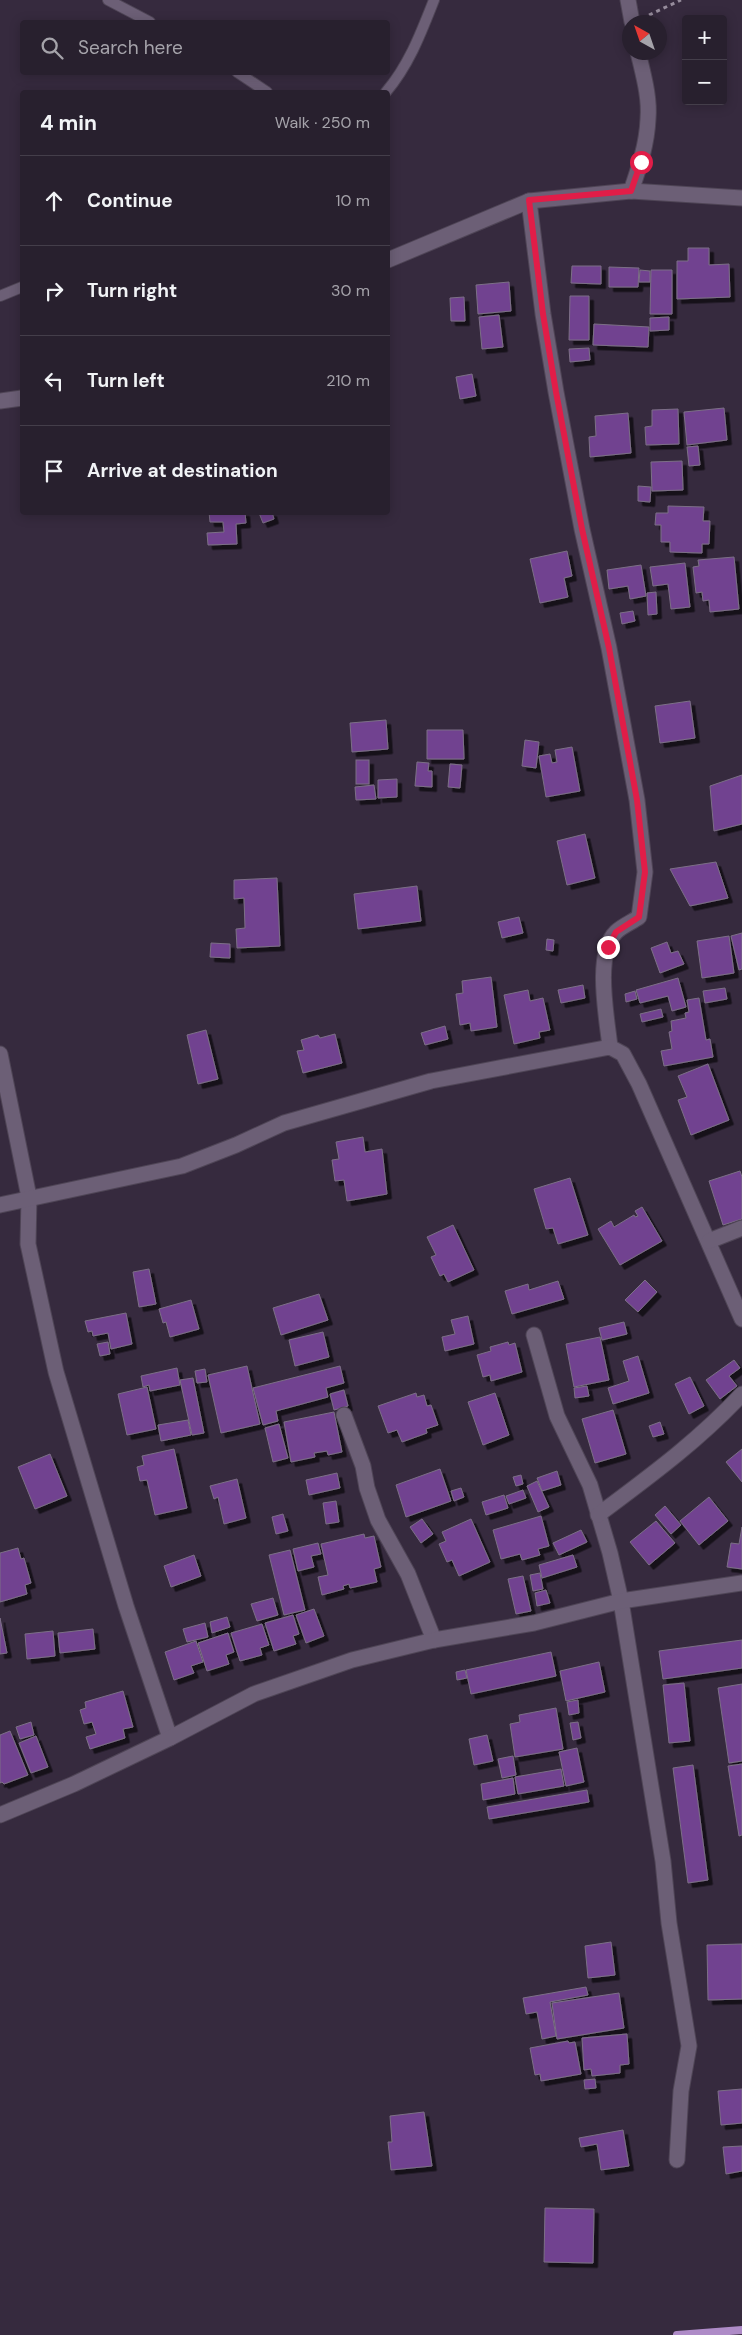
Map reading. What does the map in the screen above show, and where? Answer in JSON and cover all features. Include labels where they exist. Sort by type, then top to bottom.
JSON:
[{"type":"street","points":[[628,0],[631,15]]},
{"type":"street","points":[[631,191],[641,162],[648,118],[647,96],[640,60]]},
{"type":"street","points":[[390,259],[529,200],[631,191],[742,198]]},
{"type":"street","points":[[529,200],[543,314],[556,392],[582,529],[609,648],[637,800],[645,872],[639,917],[616,932],[608,947],[603,974],[610,1047]]},
{"type":"street","points":[[0,401],[20,398]]},
{"type":"street","points":[[0,1205],[29,1197],[182,1166],[236,1145],[284,1123],[431,1081],[610,1047],[623,1054],[640,1084],[742,1319]]},
{"type":"street","points":[[0,1054],[29,1197],[28,1244],[56,1372],[126,1606],[170,1738]]},
{"type":"street","points":[[709,1241],[742,1228]]},
{"type":"street","points":[[534,1335],[557,1416],[590,1485],[610,1553],[621,1601],[663,1861],[670,1923],[689,2046],[681,2090],[677,2160]]},
{"type":"street","points":[[598,1515],[672,1460],[712,1426],[742,1394]]},
{"type":"street","points":[[344,1415],[363,1466],[367,1488],[378,1520],[408,1574],[434,1640]]},
{"type":"street","points":[[0,1815],[74,1784],[170,1738],[254,1694],[352,1660],[434,1640],[534,1623],[621,1601],[742,1584]]},
{"type":"lane","points":[[108,0],[146,20]]},
{"type":"lane","points":[[388,90],[399,77],[417,44],[434,0]]},
{"type":"lane","points":[[242,75],[264,90]]},
{"type":"lane","points":[[0,296],[20,288]]},
{"type":"path","points":[[648,15],[681,0]]},
{"type":"building","points":[[688,248],[709,248],[709,265],[729,264],[730,297],[677,299],[677,261],[688,261]]},
{"type":"building","points":[[572,266],[601,266],[601,284],[571,283]]},
{"type":"building","points":[[609,267],[639,268],[638,287],[609,287]]},
{"type":"building","points":[[640,270],[650,271],[650,282],[639,282]]},
{"type":"building","points":[[651,270],[672,270],[672,314],[650,314]]},
{"type":"building","points":[[509,282],[511,311],[478,314],[476,285]]},
{"type":"building","points":[[570,296],[589,296],[589,340],[569,340]]},
{"type":"building","points":[[464,297],[465,321],[451,321],[450,298]]},
{"type":"building","points":[[499,315],[503,347],[482,349],[479,317]]},
{"type":"building","points":[[669,317],[669,330],[650,331],[650,318]]},
{"type":"building","points":[[594,324],[649,327],[648,347],[593,345]]},
{"type":"building","points":[[589,348],[590,360],[570,362],[569,349]]},
{"type":"building","points":[[472,374],[476,396],[460,399],[456,377]]},
{"type":"building","points":[[724,408],[727,440],[687,445],[684,412]]},
{"type":"building","points":[[678,409],[679,444],[646,445],[645,427],[652,426],[652,410]]},
{"type":"building","points":[[628,413],[631,453],[590,457],[589,437],[596,436],[595,416]]},
{"type":"building","points":[[698,446],[700,465],[689,466],[687,447]]},
{"type":"building","points":[[682,461],[683,490],[652,491],[651,462]]},
{"type":"building","points":[[638,486],[651,487],[650,502],[638,501]]},
{"type":"building","points":[[668,506],[704,507],[703,521],[710,521],[709,544],[702,544],[702,553],[670,552],[670,542],[661,542],[661,525],[655,525],[656,513],[668,513]]},
{"type":"building","points":[[209,515],[245,515],[246,523],[236,524],[237,544],[208,545],[207,533],[224,532],[223,522],[210,522]]},
{"type":"building","points":[[260,515],[273,515],[274,519],[263,523]]},
{"type":"building","points":[[567,551],[572,576],[564,578],[568,597],[540,603],[530,559]]},
{"type":"building","points":[[734,557],[739,609],[710,612],[709,600],[703,601],[702,592],[696,593],[693,567],[699,566],[698,560]]},
{"type":"building","points":[[685,563],[690,607],[671,609],[668,584],[653,586],[650,567]]},
{"type":"building","points":[[641,565],[646,596],[630,599],[628,586],[609,589],[607,570]]},
{"type":"building","points":[[656,592],[657,614],[648,615],[647,593]]},
{"type":"building","points":[[633,611],[635,621],[622,624],[620,613]]},
{"type":"building","points":[[690,701],[695,738],[660,743],[655,706]]},
{"type":"building","points":[[386,720],[388,749],[352,752],[350,723]]},
{"type":"building","points":[[427,730],[463,730],[464,759],[427,759]]},
{"type":"building","points":[[525,740],[539,742],[536,768],[522,766]]},
{"type":"building","points":[[572,747],[580,791],[546,797],[539,756],[550,754],[552,763],[557,762],[555,750]]},
{"type":"building","points":[[356,760],[369,760],[369,784],[356,784]]},
{"type":"building","points":[[417,762],[429,763],[428,771],[432,771],[432,787],[415,786]]},
{"type":"building","points":[[450,764],[462,765],[460,788],[448,787]]},
{"type":"building","points":[[742,775],[742,824],[714,831],[710,786]]},
{"type":"building","points":[[397,779],[397,797],[378,798],[378,780]]},
{"type":"building","points":[[374,785],[376,799],[356,800],[355,787]]},
{"type":"building","points":[[585,834],[595,878],[567,885],[557,841]]},
{"type":"building","points":[[716,862],[728,898],[690,906],[670,869]]},
{"type":"building","points":[[277,878],[280,946],[237,948],[236,929],[245,928],[244,898],[234,899],[234,880]]},
{"type":"building","points":[[417,886],[421,921],[358,929],[354,894]]},
{"type":"building","points":[[519,917],[523,933],[502,938],[498,922]]},
{"type":"building","points":[[742,933],[742,969],[739,970],[731,936]]},
{"type":"building","points":[[729,936],[734,973],[702,978],[697,941]]},
{"type":"building","points":[[547,939],[554,940],[553,951],[546,950]]},
{"type":"building","points":[[667,942],[671,953],[678,951],[684,964],[660,973],[651,948]]},
{"type":"building","points":[[211,943],[230,944],[230,958],[210,957]]},
{"type":"building","points":[[491,977],[497,1027],[471,1031],[470,1023],[460,1025],[456,994],[463,993],[462,981]]},
{"type":"building","points":[[678,978],[686,1007],[672,1011],[668,996],[640,1003],[636,990]]},
{"type":"building","points":[[583,985],[585,998],[561,1003],[558,990]]},
{"type":"building","points":[[725,988],[727,999],[705,1003],[703,991]]},
{"type":"building","points":[[528,990],[530,1001],[543,998],[550,1030],[539,1032],[540,1038],[514,1044],[504,995]]},
{"type":"building","points":[[635,991],[637,999],[626,1002],[625,994]]},
{"type":"building","points":[[699,998],[706,1040],[710,1039],[713,1057],[664,1066],[661,1051],[672,1049],[669,1032],[672,1031],[671,1021],[686,1018],[685,1013],[689,1012],[687,1000]]},
{"type":"building","points":[[661,1009],[663,1017],[642,1022],[640,1014]]},
{"type":"building","points":[[445,1026],[448,1039],[425,1045],[421,1033]]},
{"type":"building","points":[[206,1030],[218,1079],[198,1084],[187,1035]]},
{"type":"building","points":[[335,1034],[342,1063],[303,1073],[297,1051],[304,1050],[301,1040],[318,1035],[320,1038]]},
{"type":"building","points":[[708,1064],[729,1120],[691,1135],[678,1100],[687,1097],[678,1076]]},
{"type":"building","points":[[363,1137],[365,1152],[382,1149],[387,1194],[347,1201],[344,1180],[335,1181],[332,1160],[339,1159],[336,1142]]},
{"type":"building","points":[[740,1171],[742,1177],[742,1219],[723,1225],[709,1181]]},
{"type":"building","points":[[570,1178],[588,1235],[558,1244],[553,1228],[546,1229],[534,1189]]},
{"type":"building","points":[[642,1207],[662,1241],[620,1265],[598,1229],[611,1221],[614,1227],[634,1215],[635,1217],[638,1216],[635,1211]]},
{"type":"building","points":[[453,1225],[474,1270],[448,1282],[444,1274],[440,1276],[431,1257],[436,1255],[427,1237]]},
{"type":"building","points":[[149,1269],[156,1304],[139,1307],[133,1272]]},
{"type":"building","points":[[645,1280],[657,1292],[638,1312],[625,1300]]},
{"type":"building","points":[[558,1281],[564,1299],[512,1314],[505,1291],[528,1284],[529,1290]]},
{"type":"building","points":[[319,1294],[328,1320],[281,1335],[273,1308]]},
{"type":"building","points":[[191,1300],[199,1329],[170,1337],[166,1322],[163,1323],[159,1309]]},
{"type":"building","points":[[126,1313],[132,1344],[111,1349],[108,1333],[93,1336],[92,1331],[88,1332],[85,1321]]},
{"type":"building","points":[[468,1316],[474,1344],[445,1351],[442,1337],[455,1334],[451,1320]]},
{"type":"building","points":[[624,1322],[627,1334],[602,1340],[599,1328]]},
{"type":"building","points":[[323,1332],[329,1357],[295,1366],[289,1340]]},
{"type":"building","points":[[600,1337],[609,1380],[574,1387],[566,1344]]},
{"type":"building","points":[[108,1342],[110,1354],[100,1356],[97,1344]]},
{"type":"building","points":[[508,1342],[509,1345],[515,1343],[522,1372],[491,1381],[490,1375],[483,1377],[477,1355],[491,1351],[490,1347]]},
{"type":"building","points":[[638,1356],[649,1393],[613,1404],[608,1388],[629,1381],[623,1361]]},
{"type":"building","points":[[734,1360],[740,1368],[729,1376],[737,1386],[720,1399],[706,1380]]},
{"type":"building","points":[[247,1366],[260,1424],[221,1433],[208,1375]]},
{"type":"building","points":[[340,1366],[344,1383],[326,1388],[328,1397],[276,1411],[278,1421],[263,1425],[253,1388]]},
{"type":"building","points":[[177,1368],[180,1385],[150,1391],[149,1385],[143,1387],[141,1376]]},
{"type":"building","points":[[205,1369],[207,1382],[197,1383],[195,1371]]},
{"type":"building","points":[[690,1377],[704,1406],[689,1414],[675,1384]]},
{"type":"building","points":[[193,1378],[204,1433],[192,1435],[180,1380]]},
{"type":"building","points":[[587,1386],[589,1396],[575,1398],[574,1388]]},
{"type":"building","points":[[147,1387],[156,1429],[127,1435],[118,1394]]},
{"type":"building","points":[[344,1390],[348,1406],[334,1410],[330,1394]]},
{"type":"building","points":[[416,1393],[417,1397],[424,1395],[427,1406],[431,1405],[438,1425],[426,1429],[427,1433],[402,1442],[397,1430],[388,1433],[378,1406]]},
{"type":"building","points":[[495,1393],[509,1435],[483,1445],[468,1402]]},
{"type":"building","points":[[613,1410],[626,1454],[595,1463],[582,1419]]},
{"type":"building","points":[[334,1412],[342,1452],[328,1455],[327,1451],[314,1453],[315,1457],[291,1462],[284,1422]]},
{"type":"building","points":[[188,1420],[191,1435],[161,1441],[158,1425]]},
{"type":"building","points":[[660,1422],[664,1434],[653,1437],[649,1426]]},
{"type":"building","points":[[279,1424],[288,1458],[273,1462],[265,1428]]},
{"type":"building","points":[[174,1449],[187,1508],[155,1515],[147,1480],[140,1481],[137,1467],[144,1465],[142,1456]]},
{"type":"building","points":[[742,1449],[742,1482],[726,1462]]},
{"type":"building","points":[[50,1454],[67,1496],[35,1509],[18,1467]]},
{"type":"building","points":[[440,1469],[451,1501],[406,1517],[396,1485]]},
{"type":"building","points":[[557,1471],[561,1485],[542,1491],[537,1478]]},
{"type":"building","points":[[337,1473],[340,1488],[309,1495],[306,1480]]},
{"type":"building","points":[[521,1475],[523,1484],[516,1486],[513,1477]]},
{"type":"building","points":[[237,1479],[246,1518],[224,1524],[218,1497],[214,1499],[210,1486]]},
{"type":"building","points":[[537,1481],[549,1507],[538,1512],[527,1486]]},
{"type":"building","points":[[461,1488],[464,1497],[454,1501],[451,1491]]},
{"type":"building","points":[[523,1490],[526,1498],[509,1504],[506,1496]]},
{"type":"building","points":[[504,1495],[508,1508],[486,1515],[482,1502]]},
{"type":"building","points":[[709,1497],[728,1521],[699,1545],[680,1521]]},
{"type":"building","points":[[336,1501],[339,1522],[326,1524],[323,1503]]},
{"type":"building","points":[[665,1506],[681,1525],[671,1534],[655,1515]]},
{"type":"building","points":[[283,1514],[288,1531],[276,1534],[272,1517]]},
{"type":"building","points":[[541,1516],[549,1546],[538,1549],[540,1555],[522,1560],[520,1554],[501,1559],[493,1530]]},
{"type":"building","points":[[422,1519],[433,1534],[421,1543],[410,1527]]},
{"type":"building","points":[[471,1519],[490,1562],[459,1576],[452,1560],[447,1562],[439,1544],[446,1541],[442,1532]]},
{"type":"building","points":[[656,1521],[675,1543],[649,1565],[630,1542]]},
{"type":"building","points":[[742,1527],[742,1569],[727,1567],[731,1543],[739,1544]]},
{"type":"building","points":[[581,1530],[587,1542],[559,1555],[553,1543]]},
{"type":"building","points":[[364,1534],[365,1538],[374,1536],[381,1567],[374,1569],[377,1582],[350,1588],[349,1584],[343,1586],[344,1589],[322,1595],[318,1577],[328,1575],[321,1544]]},
{"type":"building","points":[[318,1543],[321,1554],[311,1556],[314,1567],[298,1571],[293,1549]]},
{"type":"building","points":[[18,1548],[21,1559],[24,1558],[31,1583],[25,1585],[27,1594],[0,1602],[0,1553]]},
{"type":"building","points":[[290,1550],[305,1610],[284,1615],[269,1555]]},
{"type":"building","points":[[194,1555],[201,1576],[171,1587],[164,1566]]},
{"type":"building","points":[[573,1555],[577,1567],[542,1578],[539,1565]]},
{"type":"building","points":[[540,1573],[543,1589],[533,1591],[530,1575]]},
{"type":"building","points":[[523,1576],[531,1611],[516,1614],[508,1579]]},
{"type":"building","points":[[546,1590],[550,1603],[537,1606],[535,1593]]},
{"type":"building","points":[[273,1598],[278,1615],[257,1621],[251,1604]]},
{"type":"building","points":[[314,1609],[324,1636],[306,1643],[296,1615]]},
{"type":"building","points":[[293,1615],[299,1634],[293,1636],[296,1644],[274,1651],[265,1623]]},
{"type":"building","points":[[227,1617],[230,1627],[212,1633],[210,1622]]},
{"type":"building","points":[[0,1618],[7,1653],[0,1654]]},
{"type":"building","points":[[205,1623],[208,1637],[187,1642],[183,1629]]},
{"type":"building","points":[[262,1624],[269,1645],[260,1648],[262,1655],[240,1661],[231,1633]]},
{"type":"building","points":[[93,1629],[95,1649],[60,1653],[58,1633]]},
{"type":"building","points":[[53,1631],[55,1656],[27,1659],[25,1634]]},
{"type":"building","points":[[228,1633],[234,1652],[226,1655],[229,1664],[207,1671],[198,1643]]},
{"type":"building","points":[[742,1640],[742,1668],[663,1679],[659,1651]]},
{"type":"building","points":[[196,1641],[203,1662],[191,1666],[194,1673],[174,1680],[165,1652]]},
{"type":"building","points":[[551,1652],[556,1676],[471,1694],[466,1670]]},
{"type":"building","points":[[599,1662],[605,1692],[566,1701],[560,1671]]},
{"type":"building","points":[[465,1670],[467,1678],[457,1680],[456,1672]]},
{"type":"building","points":[[684,1683],[690,1741],[669,1743],[663,1685]]},
{"type":"building","points":[[742,1684],[742,1761],[729,1763],[718,1688]]},
{"type":"building","points":[[123,1691],[133,1727],[123,1729],[125,1738],[90,1749],[86,1737],[96,1734],[92,1722],[84,1724],[80,1710],[86,1708],[85,1702]]},
{"type":"building","points":[[578,1700],[579,1713],[569,1715],[567,1702]]},
{"type":"building","points":[[556,1708],[563,1749],[515,1757],[510,1724],[520,1722],[519,1715]]},
{"type":"building","points":[[31,1722],[34,1735],[20,1739],[16,1727]]},
{"type":"building","points":[[578,1722],[581,1738],[573,1740],[570,1723]]},
{"type":"building","points":[[10,1731],[28,1775],[4,1784],[0,1783],[0,1735]]},
{"type":"building","points":[[487,1735],[493,1761],[474,1765],[469,1739]]},
{"type":"building","points":[[36,1736],[48,1767],[31,1773],[19,1743]]},
{"type":"building","points":[[577,1748],[584,1782],[566,1786],[559,1752]]},
{"type":"building","points":[[513,1756],[516,1775],[502,1778],[498,1759]]},
{"type":"building","points":[[742,1764],[742,1835],[739,1836],[728,1766]]},
{"type":"building","points":[[693,1765],[708,1880],[688,1883],[673,1768]]},
{"type":"building","points":[[561,1769],[564,1786],[518,1794],[515,1777]]},
{"type":"building","points":[[513,1778],[515,1794],[483,1800],[481,1784]]},
{"type":"building","points":[[587,1790],[589,1802],[489,1819],[487,1807]]},
{"type":"building","points":[[611,1942],[615,1975],[588,1978],[585,1946]]},
{"type":"building","points":[[742,1944],[742,1999],[708,2000],[707,1945]]},
{"type":"building","points":[[586,1987],[588,1995],[550,2002],[556,2036],[542,2039],[537,2012],[526,2014],[523,1998]]},
{"type":"building","points":[[619,1993],[624,2028],[557,2039],[552,2003]]},
{"type":"building","points":[[627,2034],[629,2064],[620,2065],[620,2073],[592,2076],[591,2069],[584,2070],[582,2038]]},
{"type":"building","points":[[568,2041],[569,2043],[575,2042],[581,2074],[541,2081],[540,2074],[535,2075],[530,2048]]},
{"type":"building","points":[[595,2079],[596,2088],[585,2089],[584,2080]]},
{"type":"building","points":[[742,2089],[742,2123],[721,2125],[718,2091]]},
{"type":"building","points":[[424,2112],[432,2166],[391,2170],[388,2142],[392,2142],[390,2116]]},
{"type":"building","points":[[623,2130],[629,2166],[601,2170],[597,2144],[581,2147],[579,2138]]},
{"type":"building","points":[[742,2146],[742,2171],[726,2174],[723,2147]]},
{"type":"building","points":[[545,2208],[594,2209],[593,2263],[544,2262]]},
{"type":"waterway","points":[[677,2335],[742,2330]]},
{"type":"route","points":[[608,947],[616,932],[639,917],[645,872],[637,800],[609,648],[582,529],[556,392],[543,314],[529,200],[631,191],[641,162]]}]
